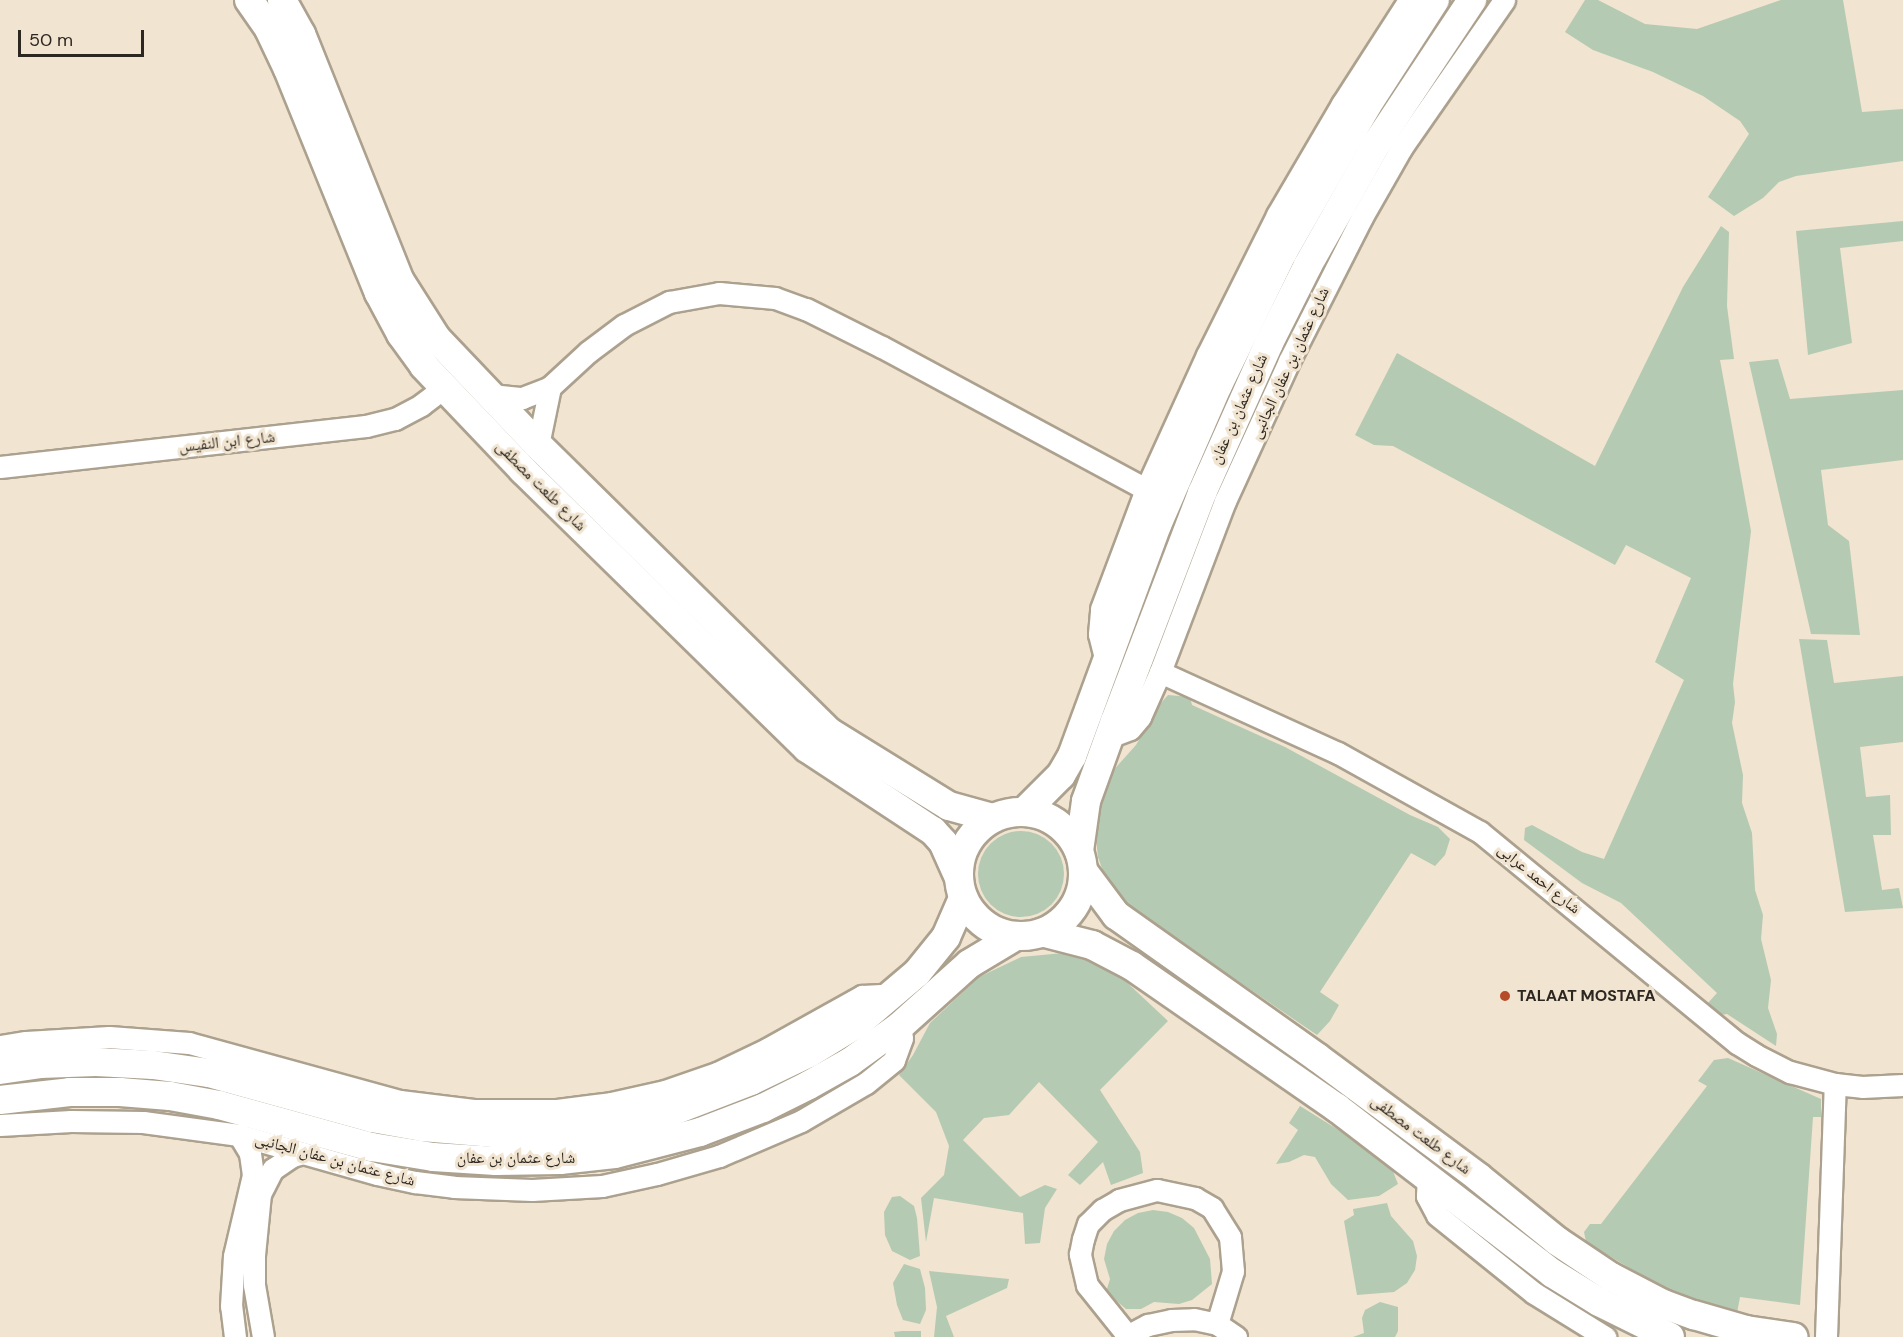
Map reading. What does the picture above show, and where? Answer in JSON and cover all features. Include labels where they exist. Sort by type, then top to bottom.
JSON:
[{"type":"street","name":"شارع طلعت مصطفى","points":[[249,0],[269,29],[288,69],[379,293],[401,334],[424,366],[523,470],[807,748],[933,831],[950,854],[960,887]]},
{"type":"street","name":"شارع طلعت مصطفى","points":[[282,0],[301,34],[400,280],[437,339],[538,445],[829,732],[940,801],[993,818]]},
{"type":"street","name":"شارع عثمان بن عفان","points":[[1024,811],[1061,775],[1072,756],[1106,662],[1184,465],[1222,377],[1283,252],[1366,106],[1435,0]]},
{"type":"street","name":"شارع عثمان بن عفان الجانبى","points":[[1109,737],[1122,733],[1135,724],[1160,672],[1225,501],[1324,288],[1402,147],[1504,0]]},
{"type":"street","name":"شارع عثمان بن عفان","points":[[1081,862],[1086,801],[1202,493],[1273,334],[1320,243],[1460,4]]},
{"type":"street","points":[[1106,662],[1099,634],[1101,609],[1146,489],[1207,355],[1277,215],[1400,5]]},
{"type":"street","points":[[491,395],[522,398],[550,387],[588,352],[624,325],[669,302],[719,293],[775,298],[806,309],[882,347],[1146,489]]},
{"type":"street","name":"شارع ابن النفيس","points":[[0,467],[366,426],[395,419],[421,405],[445,387]]},
{"type":"street","points":[[538,445],[550,387]]},
{"type":"street","name":"شارع احمد عرابى","points":[[1160,672],[1338,753],[1480,832],[1737,1043],[1783,1069],[1835,1084],[1862,1087],[1903,1085]]},
{"type":"street","points":[[1024,811],[1042,815],[1058,823],[1070,836],[1081,862],[1081,891],[1074,909],[1045,933],[1014,937],[998,933],[983,925],[960,887],[962,852],[974,832],[993,818],[1008,812],[1024,811]]},
{"type":"street","name":"شارع طلعت مصطفى","points":[[1081,862],[1116,915],[1318,1058],[1478,1178],[1557,1241],[1611,1277],[1663,1304],[1746,1330],[1793,1337]]},
{"type":"street","name":"شارع عثمان بن عفان","points":[[0,1070],[40,1064],[96,1062],[153,1065],[209,1073],[372,1118],[422,1127],[494,1133],[565,1133],[655,1118],[751,1081],[809,1053],[858,1023],[917,974],[946,938],[960,887]]},
{"type":"street","name":"شارع طلعت مصطفى","points":[[1045,933],[1092,945],[1132,966],[1337,1108],[1552,1273],[1599,1302],[1670,1337]]},
{"type":"street","name":"شارع عثمان بن عفان","points":[[0,1100],[70,1092],[120,1092],[170,1096],[219,1105],[372,1148],[432,1157],[496,1161],[560,1160],[615,1154],[726,1123],[810,1085],[850,1062],[900,1026],[969,964],[1014,937]]},
{"type":"street","points":[[0,1046],[26,1042],[109,1037],[189,1043],[400,1101],[474,1110],[557,1110],[612,1103],[665,1091],[717,1072],[767,1049],[862,996],[895,994]]},
{"type":"street","name":"شارع عثمان بن عفان الجانبى","points":[[0,1125],[29,1122],[114,1121],[191,1127],[239,1135],[377,1174],[454,1187],[569,1188],[626,1181],[718,1156],[811,1115],[866,1083],[894,1060],[902,1038],[900,1026]]},
{"type":"street","points":[[1826,1337],[1835,1084]]},
{"type":"street","points":[[235,1337],[231,1306],[234,1256],[254,1175],[250,1153],[239,1135]]},
{"type":"street","points":[[262,1337],[254,1265],[260,1194],[273,1169],[282,1161],[303,1153]]},
{"type":"street","points":[[1428,1176],[1427,1196],[1437,1215],[1534,1293],[1605,1337]]},
{"type":"street","points":[[1218,1324],[1233,1271],[1230,1237],[1212,1208],[1195,1198],[1177,1192],[1147,1191],[1119,1200],[1102,1210],[1088,1224],[1080,1254],[1087,1285],[1126,1336],[1148,1325],[1171,1320],[1194,1319],[1218,1324],[1236,1337]]},
{"type":"green space","points":[[1585,0],[1598,0],[1645,24],[1697,29],[1781,0],[1843,0],[1862,112],[1903,109],[1903,161],[1796,176],[1779,182],[1763,198],[1734,216],[1708,197],[1749,134],[1740,121],[1703,96],[1653,72],[1593,50],[1565,32]]},
{"type":"green space","points":[[1903,221],[1903,241],[1840,248],[1852,343],[1808,355],[1796,231]]},
{"type":"green space","points":[[1721,226],[1729,232],[1727,306],[1734,359],[1720,360],[1751,531],[1733,684],[1735,702],[1732,723],[1743,775],[1742,803],[1752,833],[1755,890],[1763,915],[1761,939],[1771,980],[1768,1008],[1777,1034],[1776,1046],[1727,1014],[1720,1015],[1707,1004],[1717,993],[1621,903],[1582,883],[1524,840],[1525,828],[1532,825],[1582,852],[1604,859],[1684,680],[1655,662],[1691,578],[1626,545],[1615,565],[1393,446],[1374,445],[1355,435],[1397,353],[1595,466],[1683,287]]},
{"type":"green space","points":[[1778,359],[1790,399],[1903,390],[1903,460],[1821,470],[1828,525],[1849,541],[1860,635],[1811,634],[1749,362]]},
{"type":"green space","points":[[1799,639],[1827,640],[1834,683],[1903,676],[1903,742],[1860,747],[1866,797],[1890,795],[1891,835],[1873,835],[1882,890],[1899,888],[1903,908],[1845,912]]},
{"type":"green space","points":[[1168,695],[1190,697],[1192,705],[1285,747],[1410,815],[1438,827],[1450,839],[1445,855],[1435,866],[1411,853],[1320,992],[1339,1005],[1330,1021],[1317,1035],[1160,928],[1149,927],[1120,905],[1106,880],[1098,857],[1094,822],[1102,783],[1136,745],[1160,704]]},
{"type":"green space","points":[[1021,831],[1045,838],[1057,850],[1064,874],[1057,898],[1045,910],[1021,917],[997,910],[985,898],[978,874],[985,850],[997,838]]},
{"type":"green space","points":[[1074,952],[1120,976],[1168,1021],[1100,1090],[1140,1152],[1143,1173],[1111,1185],[1103,1162],[1080,1185],[1068,1175],[1098,1142],[1039,1082],[1009,1115],[984,1118],[963,1140],[1020,1197],[1045,1185],[1057,1189],[1045,1208],[1040,1243],[1025,1244],[1023,1213],[934,1198],[926,1242],[921,1198],[944,1175],[949,1146],[936,1112],[899,1075],[930,1023],[979,977],[1021,957]]},
{"type":"green space","points":[[1728,1058],[1821,1099],[1821,1117],[1813,1117],[1800,1305],[1740,1297],[1737,1313],[1697,1301],[1658,1285],[1586,1242],[1584,1232],[1590,1224],[1601,1224],[1707,1086],[1698,1081],[1714,1060]]},
{"type":"green space","points":[[1300,1106],[1382,1157],[1392,1169],[1398,1184],[1379,1196],[1348,1200],[1331,1184],[1315,1157],[1304,1155],[1289,1162],[1276,1164],[1298,1130],[1289,1123]]},
{"type":"green space","points":[[900,1196],[914,1206],[917,1218],[920,1256],[910,1260],[892,1251],[885,1235],[884,1212],[892,1197]]},
{"type":"green space","points":[[1387,1203],[1391,1216],[1413,1241],[1417,1256],[1415,1270],[1407,1283],[1394,1292],[1357,1295],[1344,1221],[1354,1215],[1353,1209]]},
{"type":"green space","points":[[1153,1210],[1168,1212],[1182,1218],[1194,1228],[1210,1259],[1212,1284],[1192,1300],[1179,1304],[1154,1302],[1141,1309],[1126,1309],[1106,1292],[1110,1279],[1104,1259],[1107,1244],[1114,1231],[1125,1220],[1138,1213]]},
{"type":"green space","points":[[904,1264],[920,1269],[925,1288],[926,1310],[920,1324],[903,1320],[897,1305],[893,1283]]},
{"type":"green space","points":[[929,1271],[1009,1279],[1007,1288],[946,1316],[954,1337],[934,1337],[937,1307]]},
{"type":"green space","points":[[1380,1302],[1398,1307],[1398,1331],[1395,1337],[1353,1337],[1364,1333],[1362,1318],[1365,1310]]},
{"type":"green space","points":[[921,1331],[921,1337],[895,1337],[894,1332]]},
{"type":"place","name":"TALAAT MOSTAFA","points":[[1505,996]]}]
